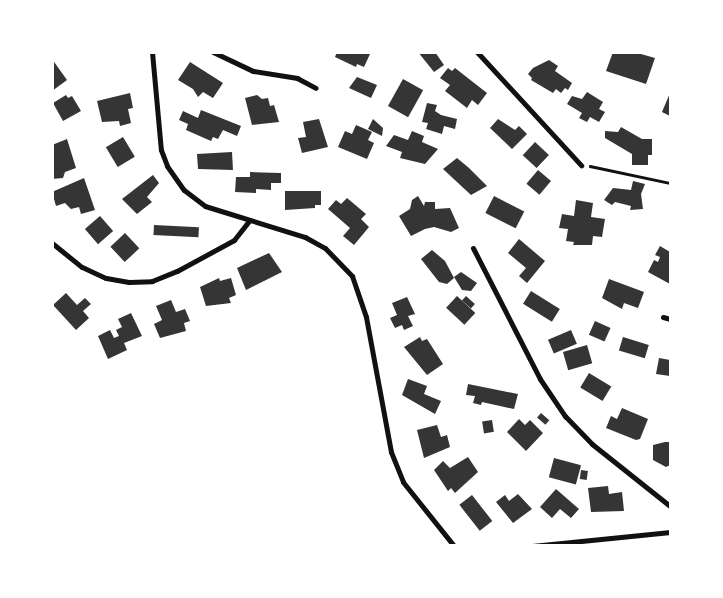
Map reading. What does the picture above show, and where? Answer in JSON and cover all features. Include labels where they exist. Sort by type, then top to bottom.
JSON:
[{"type":"street","points":[[152,52],[158,135],[166,166],[184,190],[205,206],[305,237],[325,248],[352,276],[366,317],[391,452],[404,482],[454,546]]},
{"type":"street","points":[[213,52],[253,71],[296,78],[316,88]]},
{"type":"street","points":[[478,52],[581,165]]},
{"type":"street","points":[[52,243],[82,267],[106,278],[129,282],[152,281],[177,271],[234,240],[249,221]]},
{"type":"street","points":[[473,248],[540,379],[565,416],[592,444],[670,506]]},
{"type":"street","points":[[663,317],[670,320]]},
{"type":"street","points":[[532,546],[670,532]]},
{"type":"path","points":[[581,165],[670,182]]},
{"type":"building","points":[[337,52],[367,52],[370,54],[364,67],[357,64],[356,67],[335,57]]},
{"type":"building","points":[[418,52],[435,52],[444,65],[434,72]]},
{"type":"building","points":[[613,52],[641,54],[655,58],[646,84],[606,71]]},
{"type":"building","points":[[52,59],[67,80],[52,91]]},
{"type":"building","points":[[549,60],[558,66],[555,71],[572,83],[568,90],[565,88],[561,93],[556,89],[553,93],[531,80],[532,78],[528,74],[533,68]]},
{"type":"building","points":[[190,62],[223,83],[213,98],[203,92],[198,97],[193,89],[178,80]]},
{"type":"building","points":[[448,68],[452,71],[455,68],[487,93],[478,105],[472,100],[467,108],[445,91],[450,85],[440,78]]},
{"type":"building","points":[[357,77],[377,85],[371,98],[349,88]]},
{"type":"building","points":[[403,79],[423,90],[408,117],[388,106]]},
{"type":"building","points":[[587,92],[603,102],[599,109],[605,112],[599,122],[590,117],[587,122],[579,118],[582,113],[567,104],[572,96],[582,99]]},
{"type":"building","points":[[130,93],[133,108],[128,109],[131,123],[120,126],[119,121],[102,122],[97,101]]},
{"type":"building","points":[[670,93],[670,116],[662,112]]},
{"type":"building","points":[[66,95],[68,98],[72,96],[81,111],[63,121],[53,103]]},
{"type":"building","points":[[257,95],[262,99],[268,98],[270,106],[274,105],[279,122],[252,125],[245,98]]},
{"type":"building","points":[[427,103],[437,105],[435,111],[441,115],[457,119],[455,129],[444,126],[442,134],[426,129],[428,123],[422,122]]},
{"type":"building","points":[[201,110],[241,126],[237,136],[223,130],[218,139],[213,137],[211,141],[186,130],[188,124],[179,120],[183,111],[198,118]]},
{"type":"building","points":[[319,119],[328,147],[302,153],[298,138],[306,137],[303,122]]},
{"type":"building","points":[[373,119],[383,128],[382,136],[368,129]]},
{"type":"building","points":[[498,119],[515,130],[519,126],[527,134],[512,149],[490,128]]},
{"type":"building","points":[[356,125],[372,132],[368,140],[374,143],[367,159],[338,147],[345,131],[352,134]]},
{"type":"building","points":[[621,127],[642,139],[652,139],[652,155],[648,155],[648,165],[632,165],[632,154],[605,138],[605,131],[618,132]]},
{"type":"building","points":[[412,131],[424,136],[422,142],[438,149],[425,164],[400,158],[402,152],[386,146],[394,135],[408,140]]},
{"type":"building","points":[[123,137],[135,157],[118,167],[106,147]]},
{"type":"building","points":[[67,139],[76,168],[65,172],[63,178],[52,179],[52,145]]},
{"type":"building","points":[[535,142],[549,155],[537,168],[523,155]]},
{"type":"building","points":[[232,152],[233,170],[198,169],[197,154]]},
{"type":"building","points":[[457,158],[487,186],[471,195],[443,169]]},
{"type":"building","points":[[538,170],[551,181],[539,195],[526,184]]},
{"type":"building","points":[[250,172],[281,173],[281,183],[271,183],[271,190],[256,189],[256,193],[235,192],[236,177],[250,177]]},
{"type":"building","points":[[153,175],[159,183],[147,197],[152,202],[137,214],[122,199]]},
{"type":"building","points":[[84,178],[95,210],[81,214],[79,207],[71,209],[65,203],[56,206],[52,192]]},
{"type":"building","points":[[633,181],[645,184],[641,194],[643,209],[630,210],[631,206],[615,202],[612,205],[604,200],[613,188],[631,190]]},
{"type":"building","points":[[285,191],[321,191],[321,205],[315,205],[315,208],[285,210]]},
{"type":"building","points":[[418,196],[424,206],[425,202],[435,202],[435,209],[450,208],[459,228],[451,232],[434,227],[411,236],[399,216],[410,209],[412,200]]},
{"type":"building","points":[[494,196],[524,211],[516,228],[485,213]]},
{"type":"building","points":[[347,198],[366,214],[361,219],[369,227],[354,245],[343,236],[350,228],[328,209],[336,200],[341,204]]},
{"type":"building","points":[[576,200],[593,203],[591,217],[605,219],[602,237],[593,236],[592,245],[573,245],[574,242],[566,241],[568,229],[559,228],[562,214],[574,216]]},
{"type":"building","points":[[100,216],[113,231],[98,244],[85,229]]},
{"type":"building","points":[[154,225],[199,227],[198,237],[153,235]]},
{"type":"building","points":[[125,233],[139,248],[125,262],[110,247]]},
{"type":"building","points":[[519,239],[545,261],[527,283],[519,276],[526,268],[508,253]]},
{"type":"building","points":[[660,246],[670,252],[670,284],[648,272],[654,260],[658,262],[660,257],[655,255]]},
{"type":"building","points":[[432,250],[445,261],[454,278],[447,284],[439,282],[421,259]]},
{"type":"building","points":[[269,253],[282,272],[246,290],[237,268]]},
{"type":"building","points":[[461,272],[477,283],[471,291],[462,290],[454,277]]},
{"type":"building","points":[[219,278],[220,281],[231,278],[236,295],[229,298],[231,303],[206,306],[200,287]]},
{"type":"building","points":[[609,279],[644,292],[638,308],[624,303],[622,309],[602,298]]},
{"type":"building","points":[[531,291],[560,309],[552,322],[523,304]]},
{"type":"building","points":[[66,293],[77,305],[85,298],[91,304],[83,311],[89,318],[76,330],[53,305]]},
{"type":"building","points":[[457,296],[475,313],[464,325],[446,308]]},
{"type":"building","points":[[466,296],[475,304],[471,308],[462,300]]},
{"type":"building","points":[[407,297],[415,314],[408,316],[413,326],[404,330],[402,325],[395,328],[390,318],[397,315],[392,303]]},
{"type":"building","points":[[171,300],[176,312],[185,309],[190,321],[184,323],[186,331],[160,338],[154,324],[162,320],[156,306]]},
{"type":"building","points":[[131,313],[142,336],[124,343],[127,350],[108,359],[98,336],[110,330],[114,338],[119,336],[116,330],[122,327],[118,319]]},
{"type":"building","points":[[595,321],[611,328],[604,342],[589,335]]},
{"type":"building","points":[[571,330],[577,344],[554,354],[548,340]]},
{"type":"building","points":[[420,337],[422,341],[427,339],[443,364],[427,375],[404,347]]},
{"type":"building","points":[[623,337],[649,345],[645,358],[619,350]]},
{"type":"building","points":[[587,345],[592,363],[568,370],[563,352]]},
{"type":"building","points":[[659,358],[670,360],[670,376],[656,374]]},
{"type":"building","points":[[589,373],[611,386],[603,401],[580,388]]},
{"type":"building","points":[[408,379],[427,386],[424,394],[441,401],[435,414],[402,395]]},
{"type":"building","points":[[468,384],[518,394],[514,409],[482,402],[481,405],[473,403],[475,396],[466,395]]},
{"type":"building","points":[[622,408],[648,419],[640,439],[636,440],[606,428],[611,416],[617,419]]},
{"type":"building","points":[[541,413],[549,420],[545,425],[537,418]]},
{"type":"building","points":[[519,419],[525,425],[530,420],[543,433],[526,451],[507,432]]},
{"type":"building","points":[[492,420],[494,432],[484,433],[482,422]]},
{"type":"building","points":[[437,425],[441,437],[447,435],[450,447],[424,458],[417,430]]},
{"type":"building","points":[[670,442],[670,465],[666,467],[653,460],[653,445]]},
{"type":"building","points":[[468,457],[478,472],[455,493],[451,488],[448,491],[434,470],[443,461],[450,468]]},
{"type":"building","points":[[554,458],[581,465],[576,485],[549,477]]},
{"type":"building","points":[[581,470],[588,471],[587,480],[580,479]]},
{"type":"building","points":[[608,486],[609,494],[622,492],[624,511],[591,512],[588,488]]},
{"type":"building","points":[[556,489],[579,509],[571,518],[560,509],[552,518],[540,507]]},
{"type":"building","points":[[518,494],[532,509],[513,523],[496,502],[505,495],[509,501]]},
{"type":"building","points":[[472,495],[492,521],[480,531],[459,505]]}]
